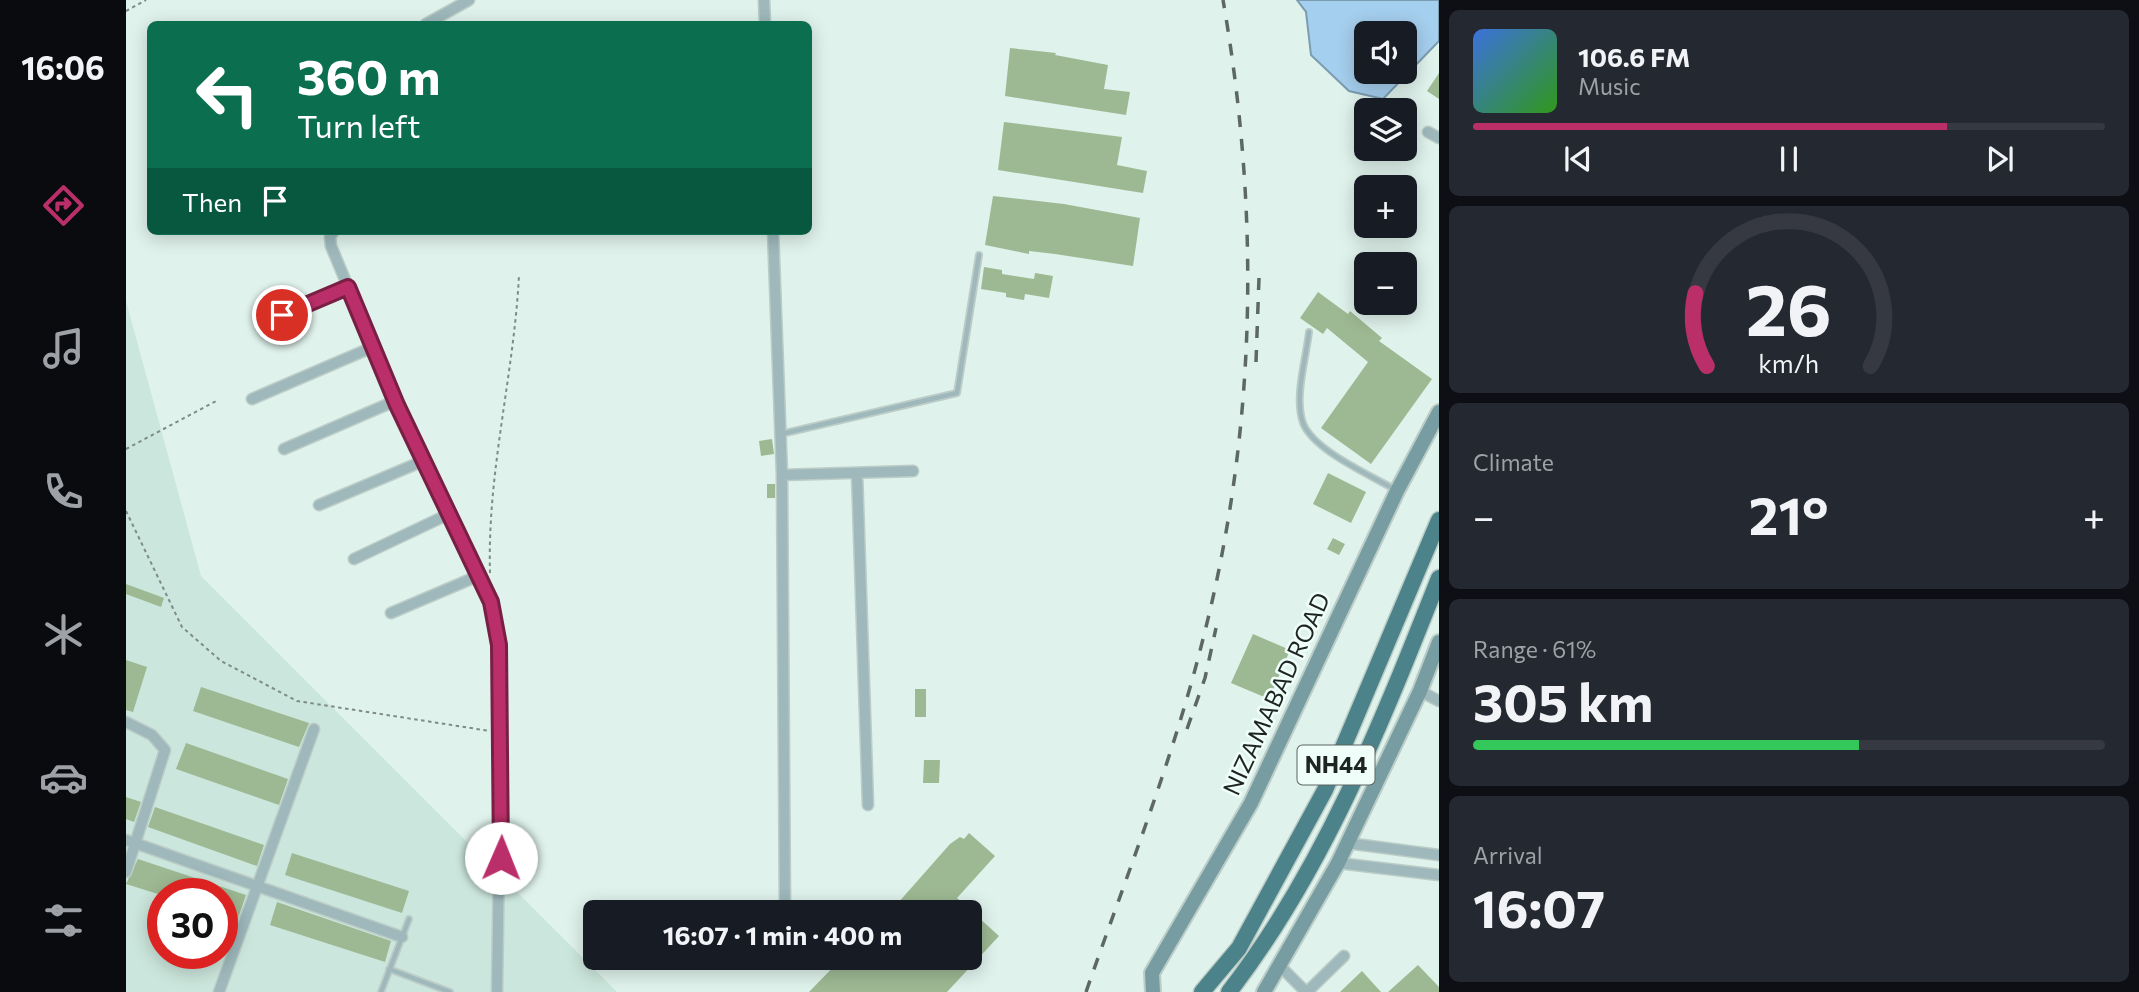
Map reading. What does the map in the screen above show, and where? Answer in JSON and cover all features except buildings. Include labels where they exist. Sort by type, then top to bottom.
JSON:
[{"type":"highway","name":"NH44","points":[[1202,992],[1239,948],[1325,790],[1439,520]]},
{"type":"highway","name":"NH44","points":[[1229,992],[1254,959],[1334,824],[1439,578]]},
{"type":"main road","name":"NIZAMABAD ROAD","points":[[1152,991],[1152,973],[1251,803],[1397,491],[1439,412]]},
{"type":"main road","points":[[1264,992],[1338,863],[1420,691],[1439,642]]},
{"type":"street","points":[[431,21],[469,0]]},
{"type":"street","points":[[764,0],[765,21]]},
{"type":"street","points":[[1428,132],[1439,138]]},
{"type":"street","points":[[331,235],[331,246],[395,401],[491,602],[499,645],[501,733],[497,992]]},
{"type":"street","points":[[773,235],[782,475],[785,900]]},
{"type":"street","points":[[282,315],[348,287]]},
{"type":"street","points":[[252,399],[373,347]]},
{"type":"street","points":[[284,449],[395,401]]},
{"type":"street","points":[[319,505],[423,461]]},
{"type":"street","points":[[782,475],[913,471]]},
{"type":"street","points":[[857,473],[869,805]]},
{"type":"street","points":[[354,559],[449,514]]},
{"type":"street","points":[[391,613],[478,576]]},
{"type":"street","points":[[1420,691],[1439,701]]},
{"type":"street","points":[[126,722],[152,735],[165,750],[131,842],[126,872]]},
{"type":"street","points":[[219,992],[314,729]]},
{"type":"street","points":[[131,842],[402,937]]},
{"type":"street","points":[[1347,843],[1439,855]]},
{"type":"street","points":[[1338,863],[1439,875]]},
{"type":"street","points":[[1279,965],[1306,992],[1345,956]]},
{"type":"lane","points":[[781,434],[957,393],[979,255]]},
{"type":"lane","points":[[1310,332],[1300,398],[1303,423],[1320,445],[1397,491]]},
{"type":"lane","points":[[380,992],[410,919]]},
{"type":"lane","points":[[389,968],[450,992]]},
{"type":"path","points":[[126,11],[146,0]]},
{"type":"path","points":[[490,575],[491,499],[509,391],[519,275]]},
{"type":"path","points":[[126,449],[218,400]]},
{"type":"path","points":[[126,512],[182,627],[221,661],[298,701],[501,733]]},
{"type":"shaded area","points":[[126,301],[201,576],[583,958],[583,970],[595,970],[617,992],[126,992]]},
{"type":"water","points":[[1297,0],[1439,0],[1439,41],[1417,64],[1417,21],[1354,21],[1354,84],[1397,84],[1384,98],[1349,91],[1311,55],[1306,12]]},
{"type":"railway","points":[[1086,992],[1179,726],[1222,556],[1235,477],[1247,319],[1247,239],[1243,159],[1223,0]]},
{"type":"railway","points":[[1256,362],[1259,278]]},
{"type":"railway","points":[[1187,729],[1205,678],[1216,628]]},
{"type":"route","points":[[282,315],[348,287],[397,405],[491,602],[499,645],[501,858]]}]
